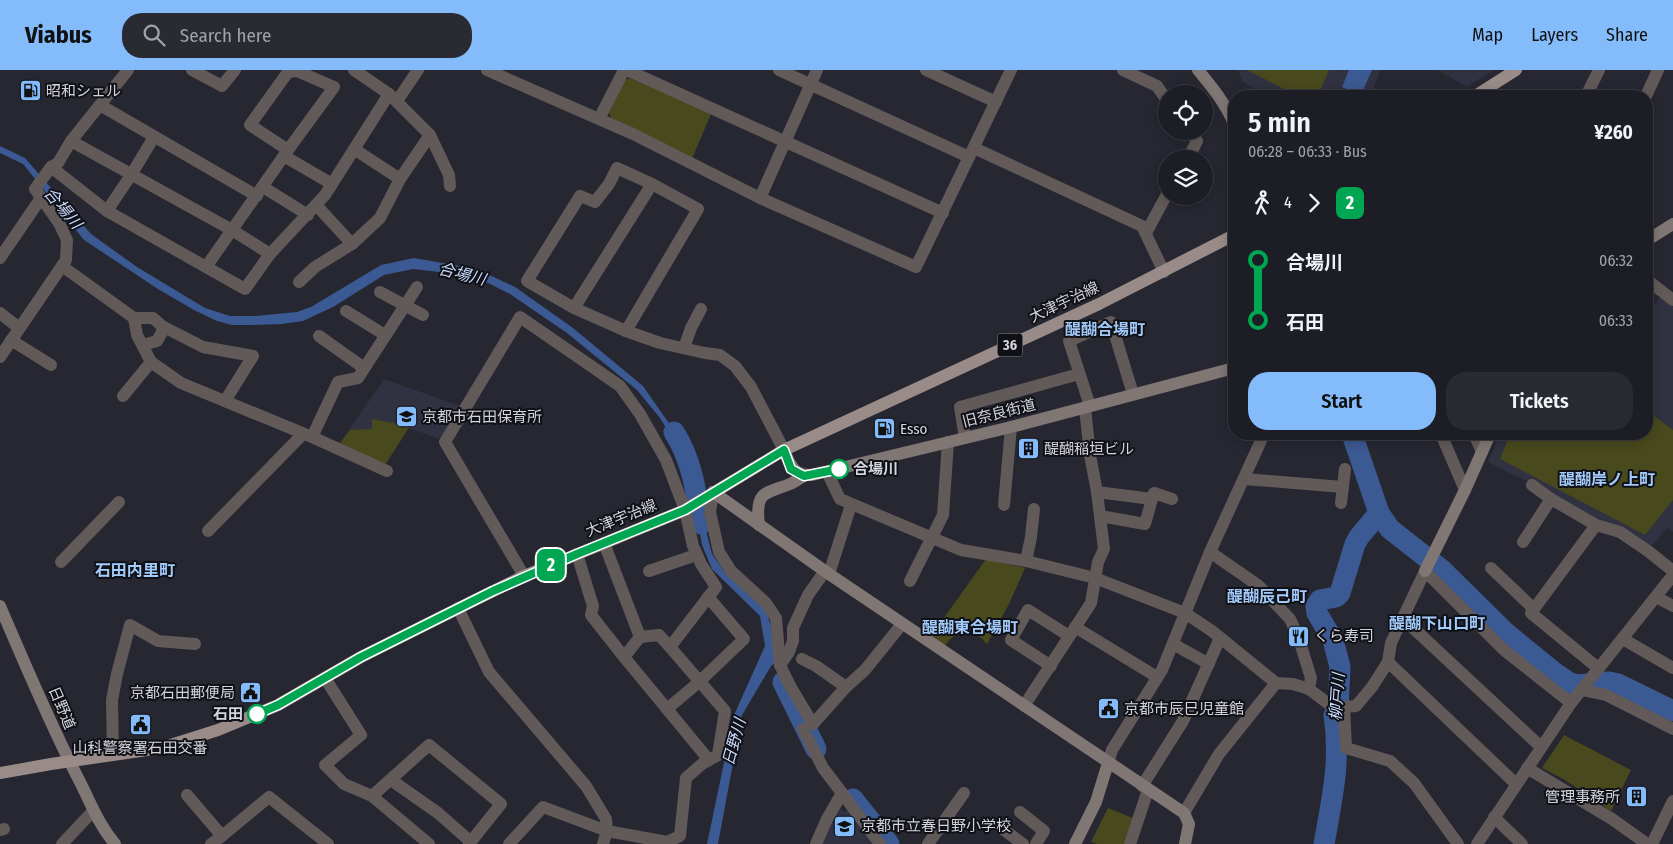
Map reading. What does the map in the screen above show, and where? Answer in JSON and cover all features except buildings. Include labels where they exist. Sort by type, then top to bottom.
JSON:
[{"type":"main road","points":[[1484,90],[1516,70]]},
{"type":"main road","name":"大津宇治線","points":[[0,773],[161,748],[218,730],[278,705],[361,657],[458,608],[524,576],[688,508],[708,494],[784,450],[1100,304],[1228,238]]},
{"type":"street","points":[[0,258],[40,191],[50,169],[58,163],[71,141],[128,70]]},
{"type":"street","points":[[192,70],[222,86],[235,70]]},
{"type":"street","points":[[354,70],[393,97],[430,135],[449,175],[450,186]]},
{"type":"street","points":[[50,169],[107,211],[245,289],[270,254],[326,195],[354,148],[393,97],[418,70]]},
{"type":"street","points":[[487,70],[634,134],[760,198],[916,268],[1011,70]]},
{"type":"street","points":[[599,119],[625,70],[785,140],[943,213]]},
{"type":"street","points":[[780,70],[1142,226],[1164,272]]},
{"type":"street","points":[[760,198],[817,70]]},
{"type":"street","points":[[926,70],[996,102]]},
{"type":"street","points":[[1123,70],[1158,87]]},
{"type":"street","points":[[1198,70],[1228,110]]},
{"type":"street","points":[[1589,90],[1599,70]]},
{"type":"street","points":[[1649,90],[1658,70]]},
{"type":"street","points":[[206,267],[286,153],[334,87],[297,71],[286,71],[250,125],[286,153],[332,184]]},
{"type":"street","points":[[100,105],[154,137],[260,192],[312,210],[352,244]]},
{"type":"street","points":[[299,282],[315,267],[352,244],[380,218],[400,178],[430,135]]},
{"type":"street","points":[[107,211],[154,137]]},
{"type":"street","points":[[71,141],[232,230],[270,254]]},
{"type":"street","points":[[354,148],[400,178]]},
{"type":"street","points":[[626,331],[698,209],[652,184],[617,168],[609,184],[595,202],[580,196],[527,281],[574,308],[626,331],[660,343],[720,355],[735,366],[751,387],[784,450],[791,469],[804,476]]},
{"type":"street","points":[[574,308],[652,184]]},
{"type":"street","points":[[1,353],[66,260],[67,240],[40,191]]},
{"type":"street","points":[[1146,233],[1161,205]]},
{"type":"street","points":[[1653,237],[1673,224]]},
{"type":"street","points":[[62,266],[134,318],[153,318],[162,326],[203,347],[253,356],[225,401]]},
{"type":"street","points":[[1653,284],[1673,300]]},
{"type":"street","points":[[208,531],[308,435],[338,382],[358,378],[417,287]]},
{"type":"street","points":[[380,292],[423,315]]},
{"type":"street","points":[[684,348],[691,328],[702,309]]},
{"type":"street","points":[[346,311],[385,336]]},
{"type":"street","points":[[0,313],[20,328]]},
{"type":"street","points":[[524,576],[445,442],[520,317],[620,386],[640,414],[666,460],[688,508],[696,555],[716,587],[670,647]]},
{"type":"street","points":[[134,318],[137,335],[151,362],[181,383],[308,435],[387,471]]},
{"type":"street","points":[[1024,706],[1091,603],[1098,562],[1104,549],[1098,492],[1090,455],[1087,407],[1069,341],[1111,322],[1133,394]]},
{"type":"street","points":[[143,345],[157,341],[162,332],[162,326]]},
{"type":"street","points":[[319,336],[364,368]]},
{"type":"street","points":[[11,340],[51,365]]},
{"type":"street","points":[[123,396],[151,362]]},
{"type":"street","name":"旧奈良街道","points":[[759,525],[758,511],[764,496],[769,491],[791,484],[804,476],[1011,427],[1228,370]]},
{"type":"street","points":[[965,438],[960,407],[1079,374]]},
{"type":"street","points":[[1004,505],[1011,427]]},
{"type":"street","points":[[1075,844],[1096,802],[1112,750],[1157,677],[1173,644],[1210,552],[1261,440]]},
{"type":"street","points":[[1444,440],[1465,490]]},
{"type":"street","points":[[1477,440],[1482,452]]},
{"type":"street","points":[[827,472],[840,499],[851,505],[962,550],[1026,561],[1095,578],[1184,613],[1220,638],[1276,683],[1293,684],[1309,689],[1334,708],[1344,708],[1356,706],[1372,687],[1388,662],[1391,643],[1487,440]]},
{"type":"street","points":[[910,581],[943,515],[948,442]]},
{"type":"street","points":[[1341,503],[1345,469]]},
{"type":"street","points":[[1244,479],[1343,487]]},
{"type":"street","points":[[1532,485],[1551,499],[1596,525],[1620,532],[1673,571]]},
{"type":"street","points":[[1098,492],[1152,499]]},
{"type":"street","points":[[1100,516],[1145,524],[1154,493],[1172,500]]},
{"type":"street","points":[[708,494],[759,525],[902,624],[1184,813],[1189,824],[1185,844]]},
{"type":"street","points":[[708,494],[718,552],[732,571],[766,603],[776,618],[780,665],[823,768],[880,844]]},
{"type":"street","points":[[1523,542],[1551,499]]},
{"type":"street","points":[[61,562],[119,502]]},
{"type":"street","points":[[780,665],[789,652],[793,641],[793,628],[808,595],[827,573],[851,505]]},
{"type":"street","points":[[1026,561],[1032,537],[1034,510]]},
{"type":"street","points":[[1596,525],[1531,613],[1598,668]]},
{"type":"street","points":[[604,543],[640,637]]},
{"type":"street","points":[[1210,552],[1259,586],[1290,619],[1298,636],[1311,678],[1309,689]]},
{"type":"street","points":[[577,554],[593,606],[591,615],[709,760]]},
{"type":"street","points":[[649,571],[696,555]]},
{"type":"street","points":[[1428,563],[1504,650],[1571,703]]},
{"type":"street","points":[[1491,568],[1534,609]]},
{"type":"street","points":[[1481,841],[1494,817],[1571,703],[1673,575]]},
{"type":"street","points":[[1656,596],[1673,606]]},
{"type":"street","points":[[667,709],[699,682],[744,639],[708,597]]},
{"type":"street","name":"日野道","points":[[0,606],[93,812],[104,831],[115,844]]},
{"type":"street","points":[[458,608],[489,672],[586,786],[606,819],[607,831],[603,844]]},
{"type":"street","points":[[1051,666],[1011,640],[1028,610],[1072,631],[1157,677]]},
{"type":"street","points":[[1401,621],[1411,626],[1541,747]]},
{"type":"street","points":[[806,728],[864,670],[902,624]]},
{"type":"street","points":[[112,755],[112,700],[130,625],[158,641],[195,644]]},
{"type":"street","points":[[509,844],[543,807],[607,831],[667,842],[680,836],[686,778],[702,764],[718,755],[725,711],[659,635],[640,637],[624,657]]},
{"type":"street","points":[[1130,844],[1145,788],[1183,721],[1220,638]]},
{"type":"street","points":[[1623,639],[1673,668]]},
{"type":"street","points":[[1173,644],[1208,664]]},
{"type":"street","points":[[802,659],[816,666],[846,687]]},
{"type":"street","points":[[1388,662],[1516,784]]},
{"type":"street","points":[[325,678],[361,735],[325,765],[344,784],[372,796],[429,844]]},
{"type":"street","points":[[1184,813],[1219,754],[1276,683]]},
{"type":"street","points":[[1582,689],[1606,694],[1673,729]]},
{"type":"street","points":[[1344,708],[1346,748],[1390,761],[1414,782],[1458,844]]},
{"type":"street","points":[[372,796],[429,745],[501,804],[470,843],[438,814],[391,780]]},
{"type":"street","points":[[1527,768],[1612,819],[1647,844]]},
{"type":"street","points":[[816,844],[827,819],[842,793]]},
{"type":"street","points":[[928,844],[964,793]]},
{"type":"street","points":[[187,795],[222,836]]},
{"type":"street","points":[[211,844],[269,797],[328,844]]},
{"type":"street","points":[[1652,844],[1673,801]]},
{"type":"street","points":[[62,844],[93,812]]},
{"type":"street","points":[[1020,812],[1044,831],[1036,844]]},
{"type":"street","points":[[1494,817],[1522,844]]},
{"type":"street","points":[[1000,827],[1023,844]]},
{"type":"shaded area","points":[[1238,70],[1380,70],[1374,87],[1375,90],[1255,90],[1242,81]]},
{"type":"shaded area","points":[[1247,70],[1329,70],[1321,90],[1284,89]]},
{"type":"shaded area","points":[[1438,70],[1493,70],[1467,87]]},
{"type":"shaded area","points":[[630,78],[711,114],[691,161],[612,121],[609,112],[625,80]]},
{"type":"shaded area","points":[[1660,297],[1673,307],[1673,532],[1667,528],[1650,548],[1533,483],[1488,462],[1497,440],[1653,440],[1653,306]]},
{"type":"shaded area","name":"京都市石田保育所","points":[[384,379],[460,406],[440,439],[408,428],[385,465],[340,443]]},
{"type":"shaded area","points":[[1653,415],[1673,430],[1673,500],[1645,535],[1500,459],[1508,440],[1653,440]]},
{"type":"shaded area","points":[[372,419],[410,426],[385,465],[340,443],[350,430],[372,429]]},
{"type":"shaded area","points":[[986,559],[1025,568],[1009,604],[987,644],[966,623],[944,646],[931,636]]},
{"type":"shaded area","points":[[1564,735],[1631,770],[1611,811],[1565,780],[1542,768]]},
{"type":"shaded area","name":"京都市立春日野小学校","points":[[839,808],[844,812],[848,809],[874,844],[820,844]]},
{"type":"shaded area","points":[[1108,808],[1133,818],[1124,844],[1097,844],[1091,842]]},
{"type":"water","points":[[1349,70],[1372,70],[1363,90],[1349,90],[1342,87]]},
{"type":"water","name":"日野川","points":[[0,146],[25,158],[91,234],[137,267],[205,308],[230,316],[297,312],[311,307],[381,265],[414,258],[477,269],[515,287],[573,328],[643,386],[684,445],[712,554],[726,574],[766,610],[771,627],[776,662],[771,666],[742,715],[718,844],[707,844],[734,715],[765,646],[760,616],[712,569],[702,545],[694,496],[679,449],[660,418],[637,390],[567,333],[510,294],[474,276],[413,269],[384,275],[333,307],[303,321],[282,324],[232,325],[217,321],[158,289],[84,240],[23,164],[0,153]]},
{"type":"waterway","name":"合場川","points":[[674,432],[689,465],[701,524]]},
{"type":"waterway","name":"柳戸川","points":[[1324,844],[1335,780],[1337,748],[1334,715],[1338,709],[1340,667],[1333,640],[1317,613],[1316,606],[1320,600],[1336,597],[1340,593],[1355,544],[1379,513],[1354,440]]},
{"type":"waterway","points":[[1379,513],[1390,529],[1441,569],[1506,633],[1555,673],[1570,683],[1578,685],[1609,682],[1618,684],[1673,711]]},
{"type":"waterway","name":"合場川","points":[[783,682],[816,749]]},
{"type":"waterway","name":"合場川","points":[[853,799],[889,844]]},
{"type":"bus line","name":"2","points":[[257,714],[278,705],[361,657],[524,576],[685,510],[784,450],[791,469],[804,476],[839,469]]},
{"type":"place","name":"昭和シェル","points":[[30,91]]},
{"type":"place","name":"京都市石田保育所","points":[[406,417]]},
{"type":"place","name":"Esso","points":[[884,429]]},
{"type":"place","name":"醍醐稲垣ビル","points":[[1028,449]]},
{"type":"place","name":"合場川","points":[[839,469]]},
{"type":"place","name":"くら寿司","points":[[1298,636]]},
{"type":"place","name":"京都石田郵便局","points":[[251,693]]},
{"type":"place","name":"京都市辰巳児童館","points":[[1108,709]]},
{"type":"place","name":"石田","points":[[257,714]]},
{"type":"place","name":"山科警察署石田交番","points":[[140,725]]},
{"type":"place","name":"管理事務所","points":[[1636,797]]},
{"type":"place","name":"京都市立春日野小学校","points":[[845,826]]},
{"type":"district","name":"醍醐合場町","points":[[1105,329]]},
{"type":"district","name":"醍醐岸ノ上町","points":[[1607,479]]},
{"type":"district","name":"石田内里町","points":[[135,570]]},
{"type":"district","name":"醍醐辰己町","points":[[1267,596]]},
{"type":"district","name":"醍醐下山口町","points":[[1437,623]]},
{"type":"district","name":"醍醐東合場町","points":[[970,627]]}]
